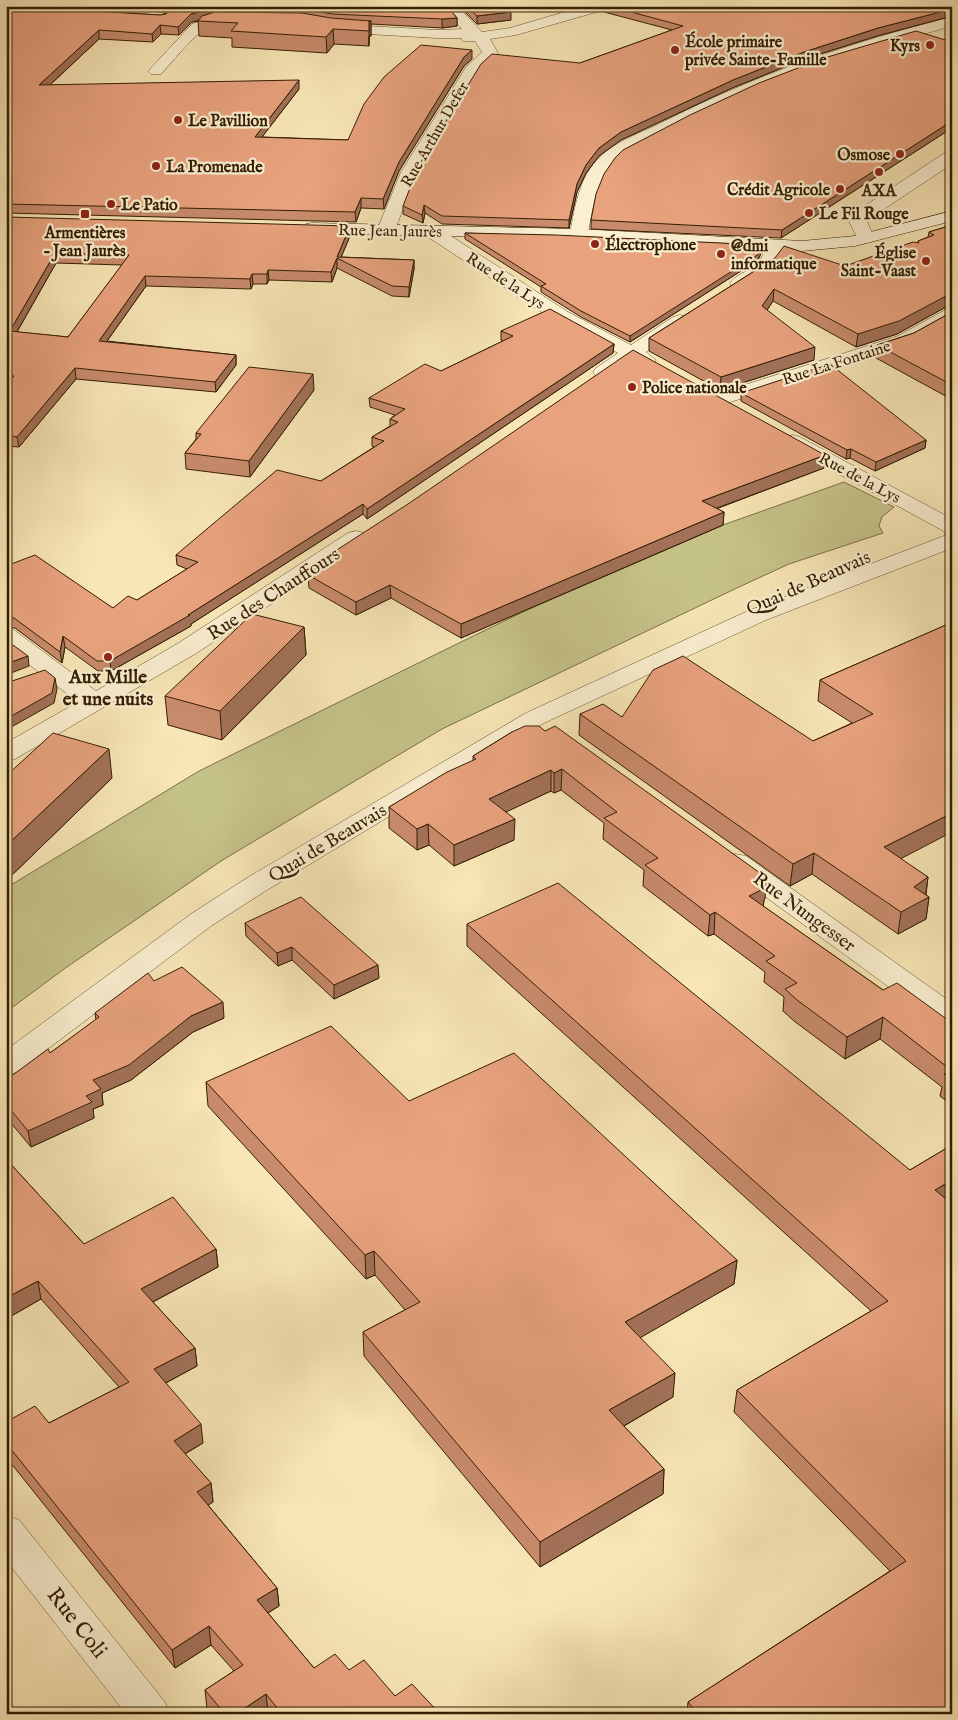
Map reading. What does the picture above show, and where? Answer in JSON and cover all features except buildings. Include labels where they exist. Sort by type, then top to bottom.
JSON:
[{"type":"street","points":[[319,26],[472,35],[511,32],[602,6]]},
{"type":"street","points":[[452,8],[448,14],[472,35]]},
{"type":"street","points":[[579,234],[590,186],[602,165],[610,157],[675,121],[760,82],[810,63],[952,21]]},
{"type":"street","points":[[156,71],[200,25],[220,22],[246,23]]},
{"type":"street","name":"Rue Arthur Defer","points":[[386,230],[409,172],[474,67],[490,53],[488,47],[472,35]]},
{"type":"street","points":[[865,238],[858,222],[863,215],[952,156]]},
{"type":"street","name":"Rue Jean Jaurès","points":[[292,227],[579,234],[774,245],[825,245],[865,238],[952,216]]},
{"type":"street","name":"Rue de la Lys","points":[[431,231],[561,316],[661,368]]},
{"type":"street","points":[[728,290],[767,265],[772,257],[774,245]]},
{"type":"street","points":[[585,384],[696,311]]},
{"type":"street","name":"Rue La Fontaine","points":[[739,412],[709,396],[905,340],[952,314]]},
{"type":"street","name":"Rue de la Lys","points":[[775,431],[946,534]]},
{"type":"street","name":"Rue des Chauffours","points":[[6,754],[186,649],[374,526]]},
{"type":"street","name":"Quai de Beauvais","points":[[6,1065],[201,920],[257,884],[546,726],[670,654],[946,534]]},
{"type":"street","points":[[6,634],[95,703]]},
{"type":"street","points":[[22,680],[50,669]]},
{"type":"street","name":"Rue Nungesser","points":[[714,846],[952,1018]]},
{"type":"street","name":"Rue Coli","points":[[6,1530],[150,1714]]},
{"type":"shaded area","points":[[844,482],[894,507],[882,517],[879,526],[883,533],[789,564],[442,729],[221,861],[64,969],[6,1012],[6,888],[199,771],[465,640],[527,610],[723,525]]},
{"type":"place","name":"Kyrs","points":[[930,45]]},
{"type":"place","name":"École primaire privée Sainte-Famille","points":[[675,50]]},
{"type":"place","name":"Le Pavillion","points":[[178,120]]},
{"type":"place","name":"Osmose","points":[[900,154]]},
{"type":"place","name":"La Promenade","points":[[156,166]]},
{"type":"place","name":"AXA","points":[[879,172]]},
{"type":"place","name":"Crédit Agricole","points":[[840,189]]},
{"type":"place","name":"Le Patio","points":[[111,204]]},
{"type":"place","name":"Le Fil Rouge","points":[[809,213]]},
{"type":"place","name":"Armentières – Jean Jaurès","points":[[85,214]]},
{"type":"place","name":"Électrophone","points":[[595,244]]},
{"type":"place","name":"@dmi informatique","points":[[721,254]]},
{"type":"place","name":"Église Saint-Vaast","points":[[926,261]]},
{"type":"place","name":"Police nationale","points":[[632,387]]},
{"type":"place","name":"Aux Mille et une nuits","points":[[108,657]]}]
